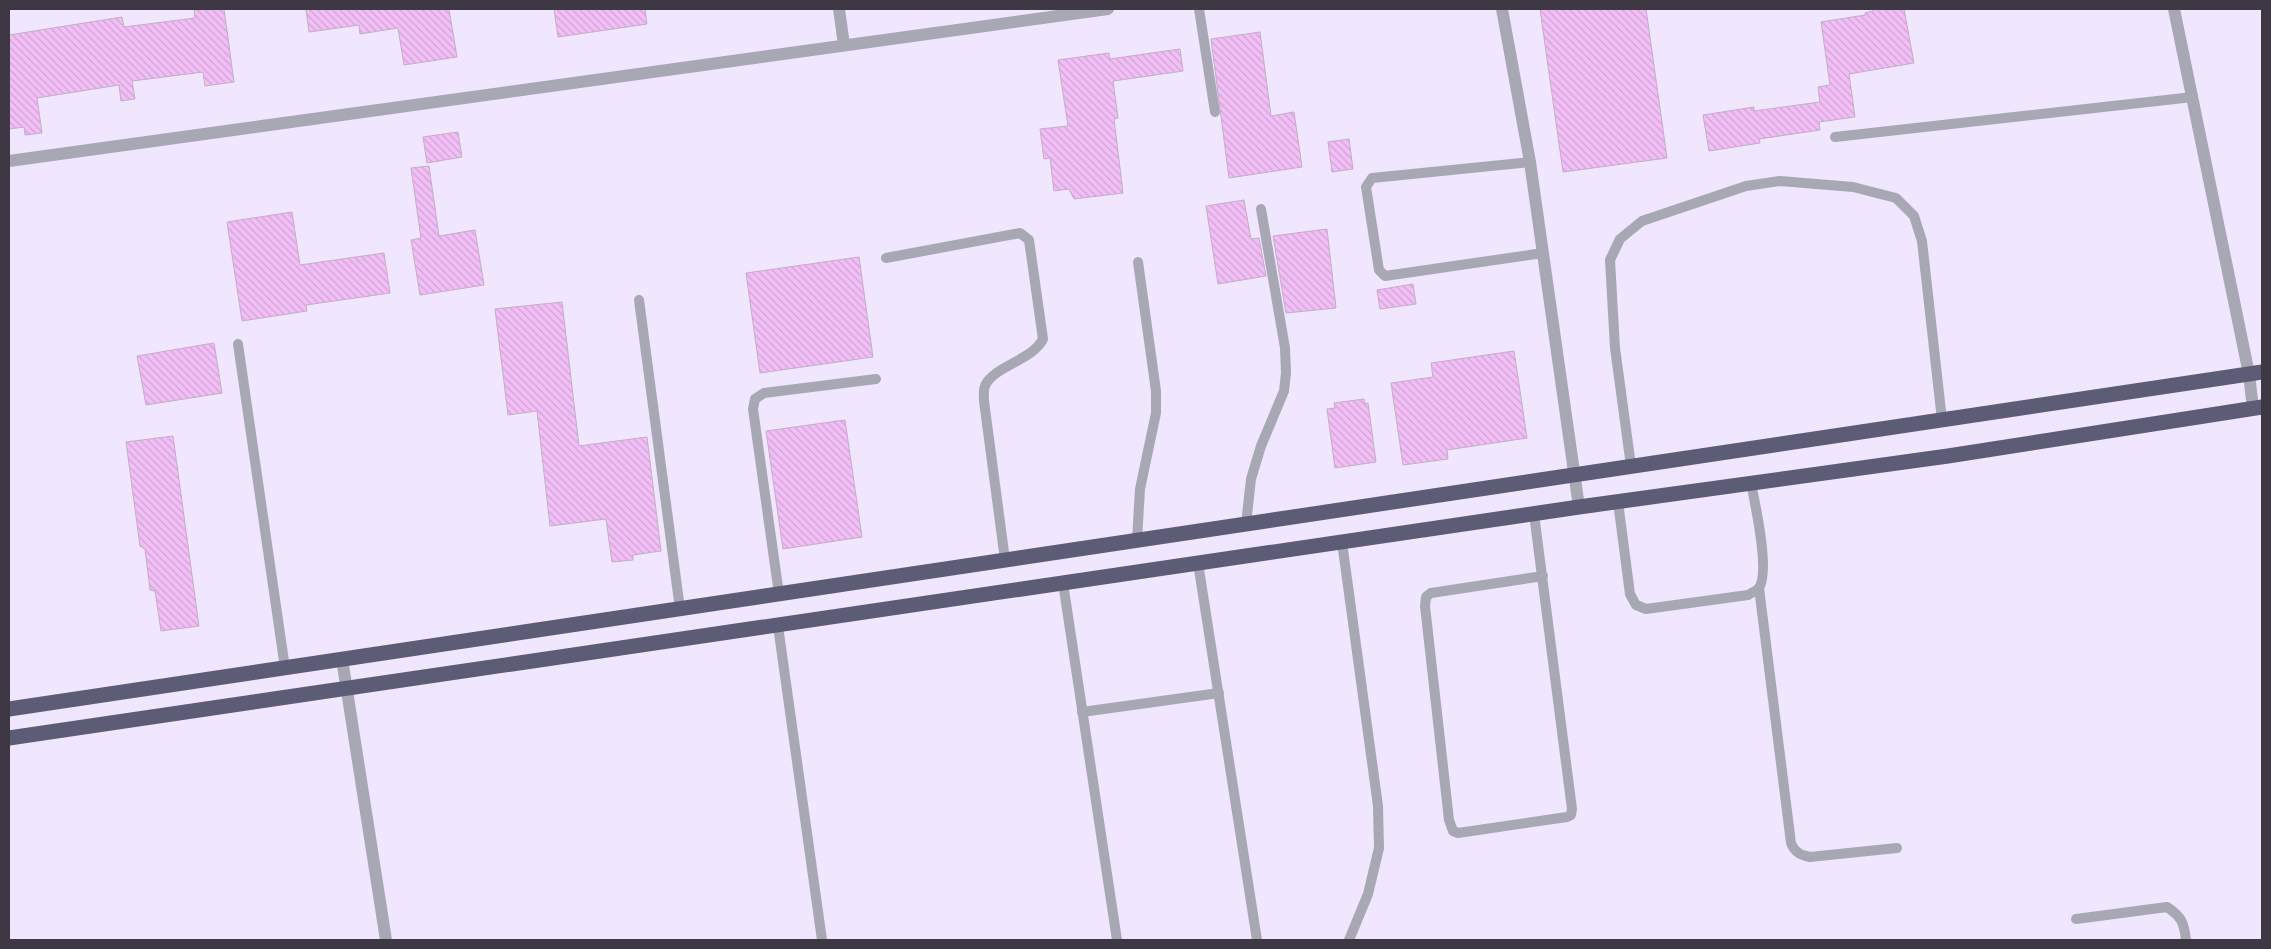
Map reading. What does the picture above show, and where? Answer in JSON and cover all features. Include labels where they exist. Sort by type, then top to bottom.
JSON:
[{"type":"highway","points":[[9,709],[2256,372]]},
{"type":"highway","points":[[9,738],[1579,507],[1948,456],[2257,408]]},
{"type":"street","points":[[839,9],[844,45]]},
{"type":"street","points":[[9,161],[1108,9]]},
{"type":"street","points":[[1502,9],[1530,162],[1579,507]]},
{"type":"street","points":[[2174,9],[2192,97],[2256,372],[2257,408]]},
{"type":"street","points":[[342,660],[386,940]]},
{"type":"lane","points":[[1199,9],[1215,112]]},
{"type":"lane","points":[[1835,137],[2192,97]]},
{"type":"lane","points":[[1530,162],[1372,178],[1366,187],[1379,270],[1385,276],[1543,253]]},
{"type":"lane","points":[[1631,466],[1615,348],[1610,260],[1620,239],[1642,221],[1746,186],[1780,181],[1853,187],[1896,198],[1914,216],[1922,241],[1942,420]]},
{"type":"lane","points":[[1246,524],[1251,479],[1261,446],[1284,391],[1286,373],[1285,348],[1261,209]]},
{"type":"lane","points":[[886,258],[1020,233],[1029,240],[1043,339],[1036,349],[990,378],[985,386],[984,401],[1006,560]]},
{"type":"lane","points":[[1137,540],[1140,489],[1156,413],[1156,399],[1138,262]]},
{"type":"lane","points":[[639,300],[680,609]]},
{"type":"lane","points":[[238,344],[284,668]]},
{"type":"lane","points":[[779,594],[753,409],[755,399],[764,393],[876,379]]},
{"type":"lane","points":[[1752,483],[1763,554],[1763,576],[1759,588],[1791,843],[1794,850],[1800,855],[1810,857],[1897,848]]},
{"type":"lane","points":[[1618,502],[1630,594],[1636,605],[1646,609],[1748,595],[1759,588]]},
{"type":"lane","points":[[1534,514],[1543,576],[1572,809],[1571,815],[1458,833],[1453,831],[1449,820],[1425,606],[1426,597],[1430,593],[1543,576]]},
{"type":"lane","points":[[1342,542],[1378,806],[1379,848],[1368,894],[1349,940]]},
{"type":"lane","points":[[1198,563],[1257,940]]},
{"type":"lane","points":[[1063,583],[1117,940]]},
{"type":"lane","points":[[778,626],[822,940]]},
{"type":"lane","points":[[1082,712],[1219,693]]},
{"type":"lane","points":[[2076,919],[2167,907],[2179,914],[2186,940]]},
{"type":"building","points":[[194,9],[224,9],[234,82],[205,86],[203,72],[132,81],[135,99],[121,101],[119,85],[37,98],[42,133],[25,135],[24,127],[9,129],[9,35],[122,17],[124,27],[195,18]]},
{"type":"building","points":[[306,9],[449,9],[457,57],[404,65],[398,28],[360,34],[359,25],[309,32]]},
{"type":"building","points":[[554,9],[645,9],[647,24],[558,37]]},
{"type":"building","points":[[1540,9],[1646,9],[1667,158],[1563,172]]},
{"type":"building","points":[[1873,9],[1904,9],[1914,63],[1849,74],[1855,117],[1819,122],[1820,130],[1759,139],[1760,143],[1709,151],[1703,115],[1754,107],[1754,111],[1820,102],[1818,87],[1830,85],[1821,22],[1865,15],[1865,13],[1873,11]]},
{"type":"building","points":[[1260,32],[1271,116],[1294,112],[1302,167],[1229,178],[1211,39]]},
{"type":"building","points":[[1180,49],[1183,71],[1113,81],[1118,118],[1114,119],[1123,193],[1074,199],[1069,189],[1054,191],[1050,158],[1044,159],[1040,129],[1068,126],[1058,60],[1109,53],[1110,59]]},
{"type":"building","points":[[458,132],[462,157],[427,163],[423,137]]},
{"type":"building","points":[[1349,139],[1353,169],[1332,172],[1328,142]]},
{"type":"building","points":[[429,166],[439,236],[475,230],[484,285],[420,295],[411,240],[421,238],[411,168]]},
{"type":"building","points":[[1244,200],[1251,239],[1259,238],[1266,276],[1218,284],[1206,206]]},
{"type":"building","points":[[292,212],[300,265],[384,253],[390,293],[306,305],[307,311],[242,321],[227,222]]},
{"type":"building","points":[[1327,229],[1336,308],[1286,313],[1273,236]]},
{"type":"building","points":[[859,257],[873,357],[760,373],[746,273]]},
{"type":"building","points":[[1413,284],[1416,304],[1380,309],[1377,290]]},
{"type":"building","points":[[562,302],[579,446],[647,437],[661,551],[633,555],[633,560],[612,562],[606,519],[550,526],[537,411],[508,415],[495,309]]},
{"type":"building","points":[[214,343],[222,393],[146,405],[137,356]]},
{"type":"building","points":[[1514,351],[1527,438],[1447,450],[1448,459],[1403,465],[1391,383],[1433,377],[1431,363]]},
{"type":"building","points":[[1364,399],[1365,404],[1368,403],[1376,462],[1335,468],[1327,409],[1335,408],[1334,403]]},
{"type":"building","points":[[845,420],[862,537],[783,549],[766,431]]},
{"type":"building","points":[[173,436],[199,626],[161,631],[155,591],[150,590],[145,549],[140,546],[126,442]]}]
